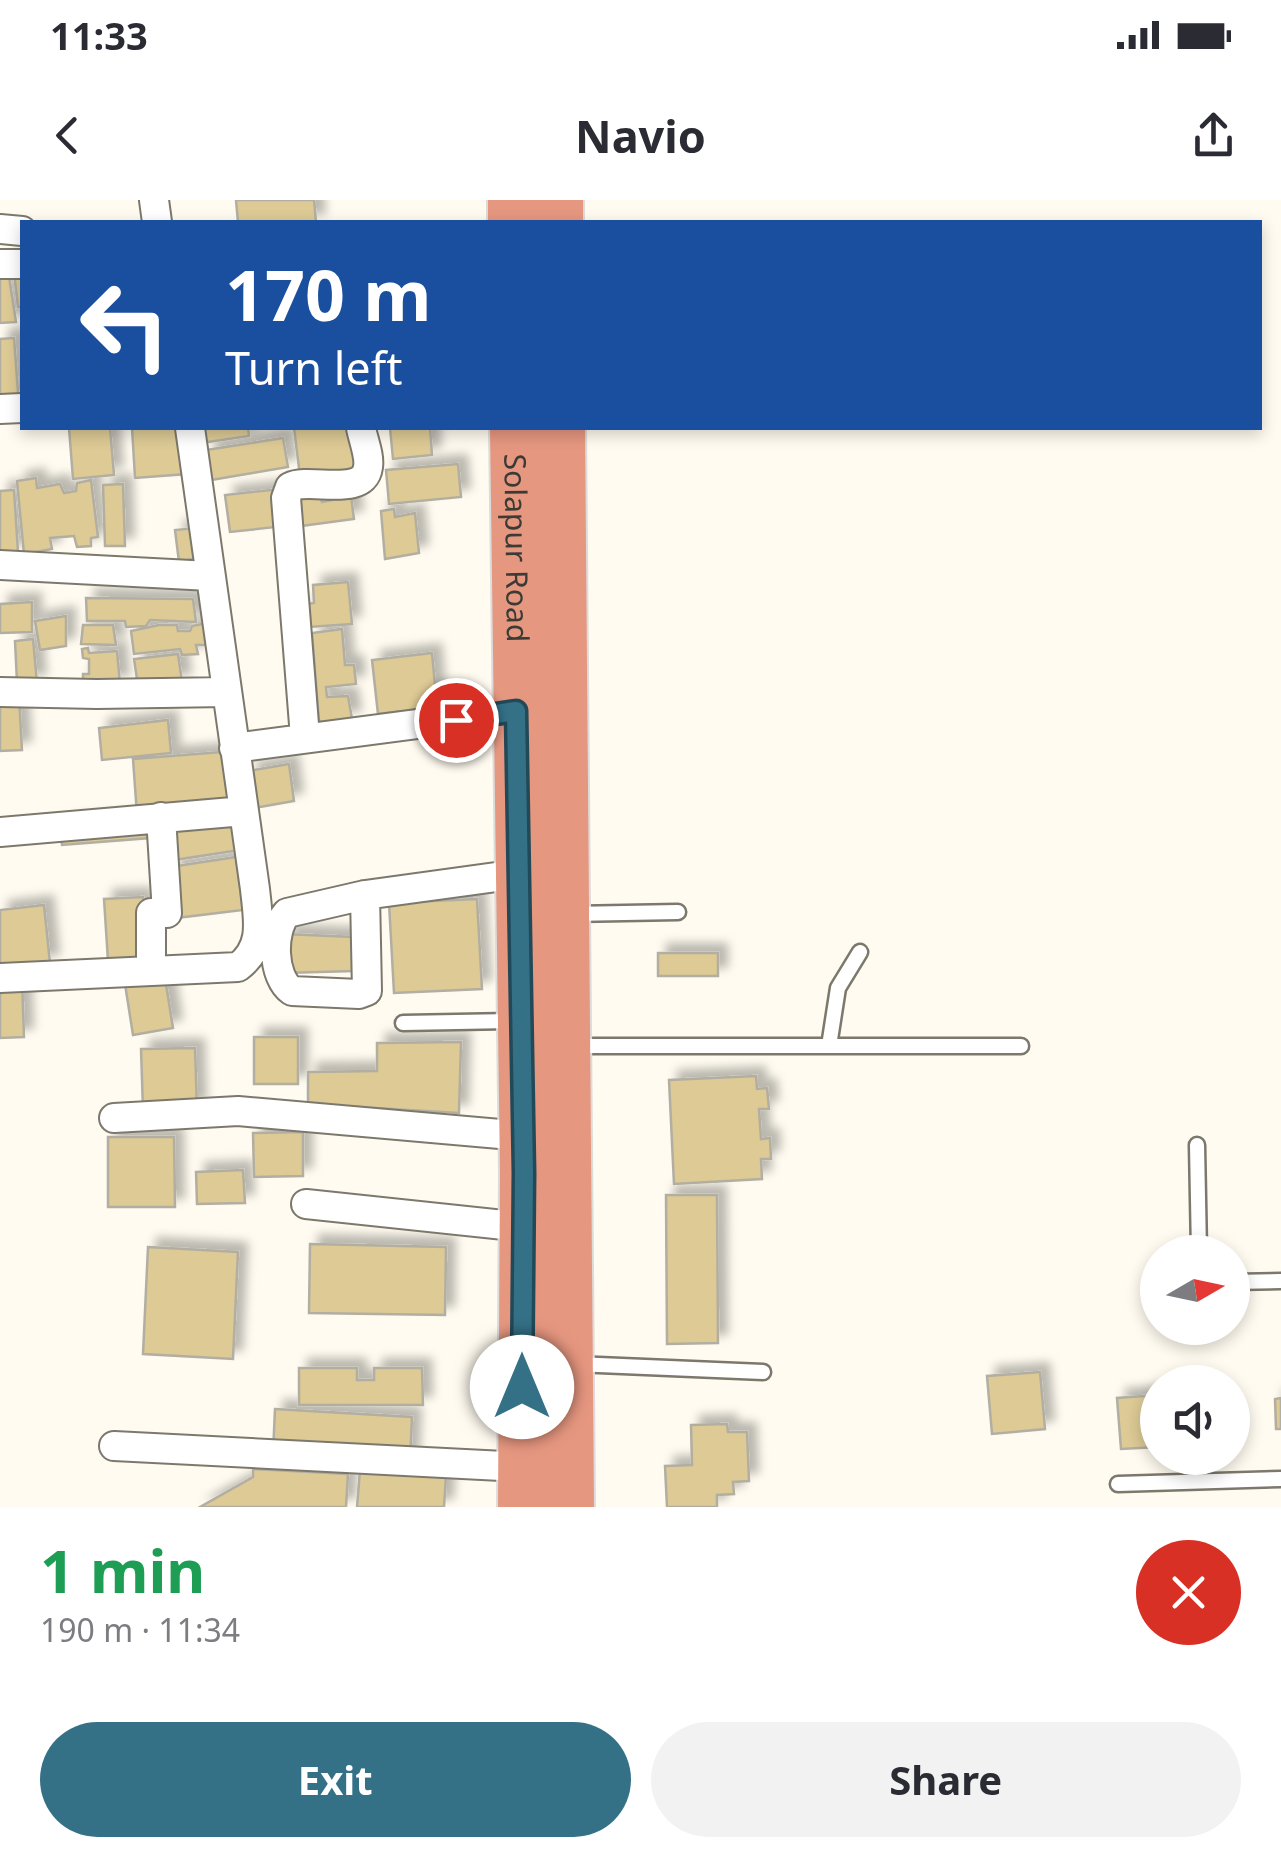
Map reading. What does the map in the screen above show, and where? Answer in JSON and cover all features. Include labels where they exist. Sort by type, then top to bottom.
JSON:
[{"type":"highway","name":"Solapur Road","points":[[514,430],[522,1487]]},
{"type":"highway","name":"Solapur Road","points":[[562,430],[570,1507]]},
{"type":"street","points":[[0,978],[238,967],[249,958],[257,943],[244,811],[190,430]]},
{"type":"street","points":[[306,737],[286,498],[290,487],[299,482],[352,485],[362,480],[368,467],[361,430]]},
{"type":"street","points":[[0,566],[210,576]]},
{"type":"street","points":[[0,692],[226,692]]},
{"type":"street","points":[[234,748],[516,711]]},
{"type":"street","points":[[0,832],[244,811]]},
{"type":"street","points":[[151,971],[151,914],[166,913],[161,817]]},
{"type":"street","points":[[365,896],[518,874]]},
{"type":"street","points":[[114,1118],[238,1111],[522,1136]]},
{"type":"street","points":[[306,1204],[523,1227]]},
{"type":"street","points":[[114,1446],[522,1487]]},
{"type":"lane","points":[[566,914],[678,912]]},
{"type":"lane","points":[[829,1046],[838,988],[860,952]]},
{"type":"lane","points":[[403,1023],[520,1021]]},
{"type":"lane","points":[[566,1046],[1021,1046]]},
{"type":"lane","points":[[1196,1144],[1199,1235]]},
{"type":"lane","points":[[1250,1282],[1281,1281]]},
{"type":"lane","points":[[569,1364],[763,1372]]},
{"type":"lane","points":[[1118,1484],[1281,1479]]},
{"type":"building","points":[[236,200],[314,200],[316,220],[238,220]]},
{"type":"building","points":[[8,270],[16,322],[0,323],[0,271]]},
{"type":"building","points":[[20,271],[20,307],[18,307],[14,272]]},
{"type":"building","points":[[14,338],[19,406],[0,407],[0,339]]},
{"type":"building","points":[[69,430],[110,430],[114,475],[73,479]]},
{"type":"building","points":[[132,430],[183,430],[187,474],[135,478]]},
{"type":"building","points":[[198,430],[248,430],[249,436],[201,443]]},
{"type":"building","points":[[294,430],[353,430],[359,468],[300,476]]},
{"type":"building","points":[[390,430],[430,430],[432,455],[393,459]]},
{"type":"building","points":[[283,438],[288,467],[211,480],[206,450]]},
{"type":"building","points":[[458,464],[461,497],[389,504],[386,470]]},
{"type":"building","points":[[36,478],[37,488],[60,484],[64,493],[76,491],[77,483],[91,480],[98,537],[91,538],[91,546],[77,547],[74,536],[50,538],[52,549],[24,554],[17,481]]},
{"type":"building","points":[[123,484],[125,546],[105,546],[103,485]]},
{"type":"building","points":[[280,489],[285,526],[230,532],[225,495]]},
{"type":"building","points":[[14,490],[18,552],[0,553],[0,491]]},
{"type":"building","points":[[320,496],[322,502],[351,496],[354,519],[301,526],[300,499]]},
{"type":"building","points":[[394,509],[395,517],[415,513],[419,553],[385,559],[381,511]]},
{"type":"building","points":[[195,528],[200,557],[179,562],[175,530]]},
{"type":"building","points":[[348,582],[352,624],[309,627],[306,604],[314,603],[313,585]]},
{"type":"building","points":[[86,598],[193,599],[196,622],[150,620],[146,626],[126,627],[125,621],[87,621]]},
{"type":"building","points":[[32,602],[32,632],[0,633],[0,604]]},
{"type":"building","points":[[66,616],[66,646],[40,650],[35,621]]},
{"type":"building","points":[[207,623],[211,645],[196,645],[198,654],[182,655],[180,649],[134,654],[131,631],[177,625],[178,631],[190,631],[192,626]]},
{"type":"building","points":[[83,625],[113,625],[116,645],[81,644]]},
{"type":"building","points":[[342,629],[345,665],[354,665],[356,684],[326,687],[327,697],[348,696],[352,719],[319,722],[312,633]]},
{"type":"building","points":[[33,639],[37,683],[17,682],[15,641]]},
{"type":"building","points":[[88,648],[89,653],[117,651],[120,684],[83,684],[83,674],[89,674],[89,659],[83,658],[82,649]]},
{"type":"building","points":[[432,653],[437,707],[378,714],[372,660]]},
{"type":"building","points":[[178,654],[182,682],[138,686],[134,659]]},
{"type":"building","points":[[19,697],[22,750],[0,751],[0,698]]},
{"type":"building","points":[[168,720],[171,753],[102,760],[99,728]]},
{"type":"building","points":[[234,751],[238,808],[137,815],[133,759]]},
{"type":"building","points":[[289,764],[294,801],[254,808],[248,771]]},
{"type":"building","points":[[234,816],[240,850],[174,860],[169,826]]},
{"type":"building","points":[[148,820],[150,838],[62,845],[60,827]]},
{"type":"building","points":[[236,857],[243,910],[176,918],[170,867]]},
{"type":"building","points":[[143,897],[147,959],[108,961],[104,899]]},
{"type":"building","points":[[477,899],[482,989],[394,993],[389,903]]},
{"type":"building","points":[[44,905],[50,963],[0,968],[0,910]]},
{"type":"building","points":[[284,934],[354,937],[354,971],[284,973]]},
{"type":"building","points":[[658,953],[718,953],[718,976],[658,976]]},
{"type":"building","points":[[165,978],[173,1028],[133,1035],[125,984]]},
{"type":"building","points":[[0,979],[22,979],[24,1037],[0,1038]]},
{"type":"building","points":[[254,1037],[298,1037],[298,1084],[254,1084]]},
{"type":"building","points":[[461,1042],[459,1113],[308,1104],[308,1072],[377,1071],[377,1043]]},
{"type":"building","points":[[195,1048],[197,1109],[143,1110],[141,1049]]},
{"type":"building","points":[[756,1076],[757,1089],[767,1088],[769,1109],[759,1109],[761,1139],[770,1138],[771,1159],[761,1159],[762,1179],[674,1184],[669,1080]]},
{"type":"building","points":[[303,1132],[303,1176],[254,1177],[253,1133]]},
{"type":"building","points":[[108,1137],[174,1137],[175,1207],[108,1207]]},
{"type":"building","points":[[243,1170],[245,1203],[197,1204],[196,1172]]},
{"type":"building","points":[[666,1195],[717,1195],[718,1343],[667,1344]]},
{"type":"building","points":[[310,1244],[446,1247],[445,1315],[309,1313]]},
{"type":"building","points":[[148,1247],[238,1252],[233,1359],[143,1354]]},
{"type":"building","points":[[299,1368],[357,1368],[357,1380],[374,1380],[374,1368],[422,1368],[423,1405],[299,1405]]},
{"type":"building","points":[[1040,1372],[1045,1429],[992,1434],[987,1376]]},
{"type":"building","points":[[1140,1396],[1140,1448],[1121,1449],[1117,1398]]},
{"type":"building","points":[[1281,1398],[1281,1429],[1276,1429],[1275,1399]]},
{"type":"building","points":[[275,1409],[412,1417],[410,1461],[273,1453]]},
{"type":"building","points":[[727,1424],[728,1432],[747,1432],[749,1481],[733,1482],[734,1494],[717,1495],[717,1507],[667,1507],[665,1466],[692,1465],[691,1425]]},
{"type":"building","points":[[253,1469],[348,1474],[346,1507],[200,1507],[253,1477]]},
{"type":"building","points":[[360,1470],[446,1476],[444,1507],[357,1507]]},
{"type":"route","points":[[456,720],[516,711],[524,1173],[522,1387]]}]
